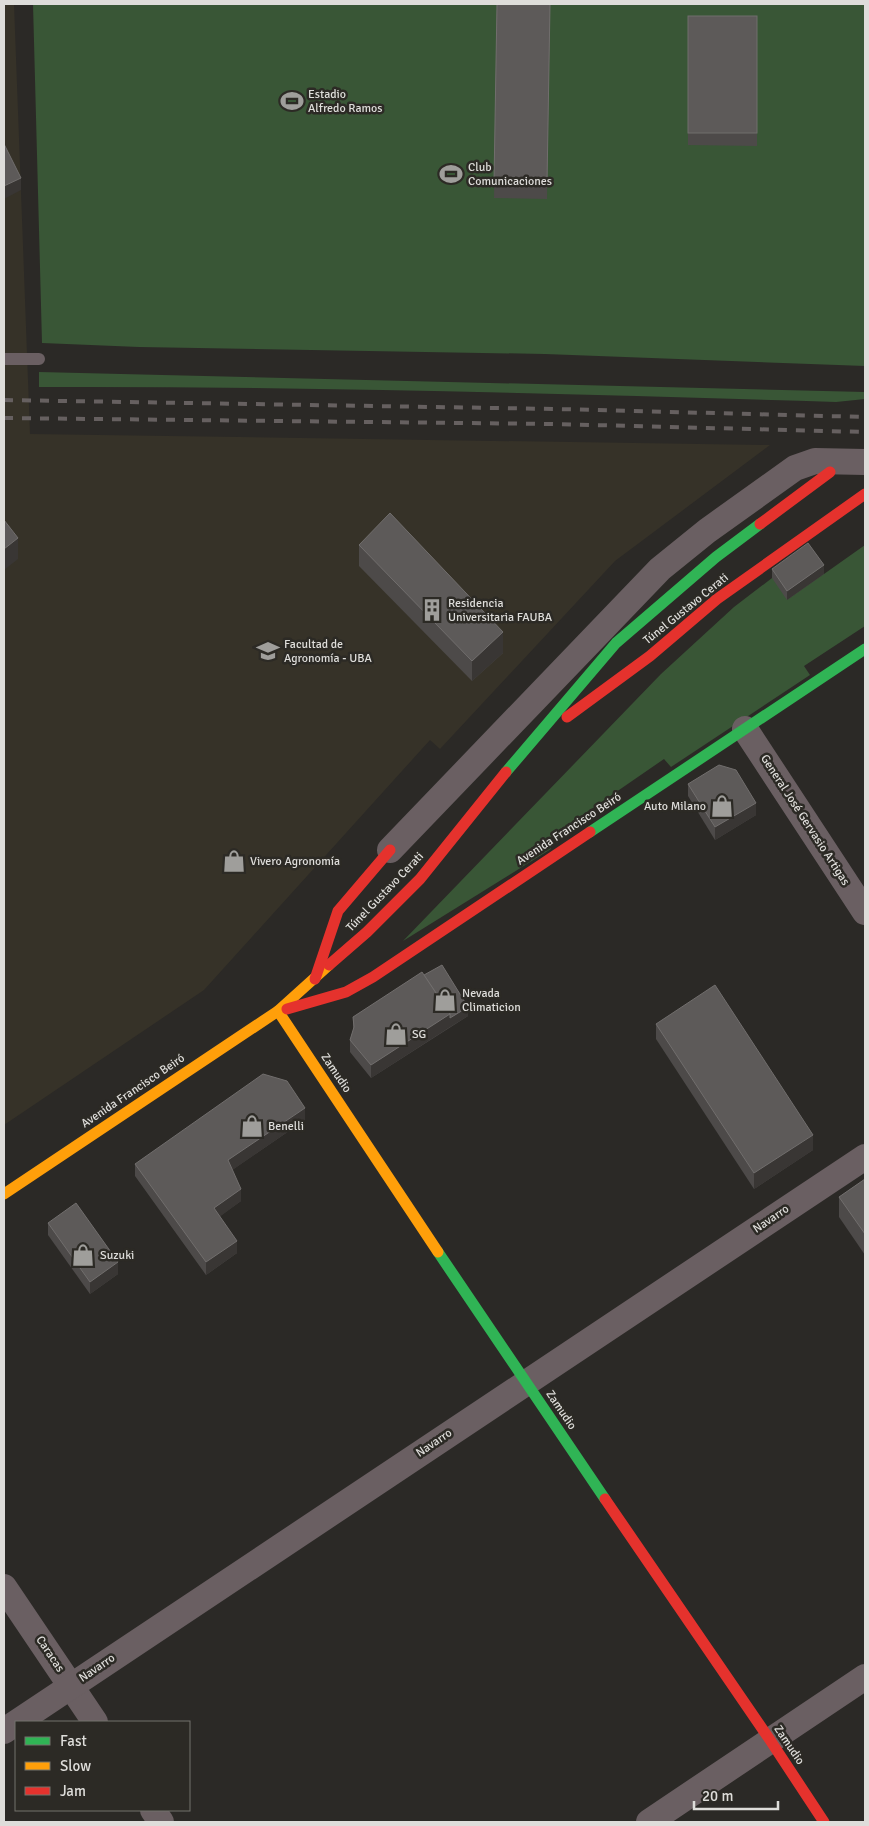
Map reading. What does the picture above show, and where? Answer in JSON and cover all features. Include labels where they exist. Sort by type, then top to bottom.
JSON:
[{"type":"main road","name":"Túnel Gustavo Cerati","points":[[314,980],[367,932],[420,878],[526,748],[616,643],[716,557],[830,472]]},
{"type":"main road","name":"Túnel Gustavo Cerati","points":[[526,748],[650,656],[717,599],[865,494]]},
{"type":"main road","name":"Avenida Francisco Beiró","points":[[278,1011],[346,992],[373,977],[865,649]]},
{"type":"main road","points":[[314,980],[338,911],[390,850]]},
{"type":"main road","name":"Avenida Francisco Beiró","points":[[4,1194],[278,1011],[314,980]]},
{"type":"main road","name":"Zamudio","points":[[278,1011],[525,1383],[770,1740],[824,1822]]},
{"type":"street","points":[[390,850],[660,569],[707,531],[796,468],[815,461],[865,462]]},
{"type":"street","name":"General José Gervasio Artigas","points":[[745,729],[865,912]]},
{"type":"street","name":"Navarro","points":[[19,1721],[865,1157]]},
{"type":"street","name":"Caracas","points":[[4,1586],[94,1721]]},
{"type":"street","points":[[649,1822],[865,1677]]},
{"type":"street","name":"Navarro","points":[[4,1731],[15,1724]]},
{"type":"street","points":[[154,1811],[161,1822]]},
{"type":"lane","points":[[4,359],[39,359]]},
{"type":"shaded area","name":"Facultad de Agronomía - UBA","points":[[4,4],[14,4],[30,434],[770,445],[615,561],[440,749],[430,740],[204,990],[4,1125]]},
{"type":"green space","name":"Club Comunicaciones","points":[[33,4],[865,4],[865,366],[545,354],[139,347],[42,343]]},
{"type":"green space","points":[[39,372],[865,392],[865,399],[836,402],[338,389],[39,387]]},
{"type":"green space","points":[[865,545],[865,626],[804,666],[810,675],[671,767],[664,759],[545,841],[551,849],[403,941],[661,674],[734,607],[808,552],[824,574]]},
{"type":"building","points":[[497,4],[550,4],[547,183],[494,182]]},
{"type":"building","points":[[688,16],[757,16],[757,133],[688,133]]},
{"type":"building","points":[[4,144],[21,178],[4,186]]},
{"type":"building","name":"Residencia Universitaria FAUBA","points":[[390,513],[503,632],[472,661],[359,545]]},
{"type":"building","points":[[4,520],[18,538],[4,549]]},
{"type":"building","points":[[808,543],[824,565],[787,591],[772,569]]},
{"type":"building","name":"Auto Milano","points":[[719,765],[736,770],[756,803],[715,827],[688,784]]},
{"type":"building","points":[[442,965],[468,1007],[450,1018],[450,1014],[424,975]]},
{"type":"building","name":"SG","points":[[422,972],[450,1014],[371,1065],[350,1040],[354,1027],[353,1017]]},
{"type":"building","points":[[715,985],[813,1135],[754,1173],[656,1024]]},
{"type":"building","points":[[263,1074],[287,1081],[305,1108],[228,1160],[241,1189],[214,1208],[237,1241],[206,1262],[135,1164]]},
{"type":"building","points":[[865,1179],[865,1234],[839,1197]]},
{"type":"building","name":"Suzuki","points":[[76,1203],[118,1262],[90,1282],[48,1223]]},
{"type":"railway","points":[[4,400],[557,409],[865,417]]},
{"type":"railway","points":[[4,418],[554,424],[865,432]]},
{"type":"traffic: fast","points":[[506,772],[616,643],[716,557],[760,524]]},
{"type":"traffic: fast","points":[[590,832],[865,649]]},
{"type":"traffic: fast","points":[[438,1252],[605,1499]]},
{"type":"traffic: slow","points":[[4,1194],[278,1011],[329,965]]},
{"type":"traffic: slow","points":[[278,1011],[438,1252]]},
{"type":"traffic: jam","points":[[760,524],[830,472]]},
{"type":"traffic: jam","points":[[567,717],[650,656],[717,599],[865,494]]},
{"type":"traffic: jam","points":[[329,965],[367,932],[420,879],[506,772]]},
{"type":"traffic: jam","points":[[287,1009],[346,992],[373,977],[590,832]]},
{"type":"traffic: jam","points":[[315,979],[338,911],[390,850]]},
{"type":"traffic: jam","points":[[605,1499],[824,1822]]},
{"type":"place","name":"Estadio Alfredo Ramos","points":[[292,101]]},
{"type":"place","name":"Club Comunicaciones","points":[[451,174]]},
{"type":"place","name":"Residencia Universitaria FAUBA","points":[[432,610]]},
{"type":"place","name":"Facultad de Agronomía - UBA","points":[[268,651]]},
{"type":"place","name":"Auto Milano","points":[[722,806]]},
{"type":"place","name":"Vivero Agronomía","points":[[234,861]]},
{"type":"place","name":"Nevada Climaticion","points":[[445,1000]]},
{"type":"place","name":"SG","points":[[396,1034]]},
{"type":"place","name":"Benelli","points":[[252,1126]]},
{"type":"place","name":"Suzuki","points":[[83,1255]]}]
